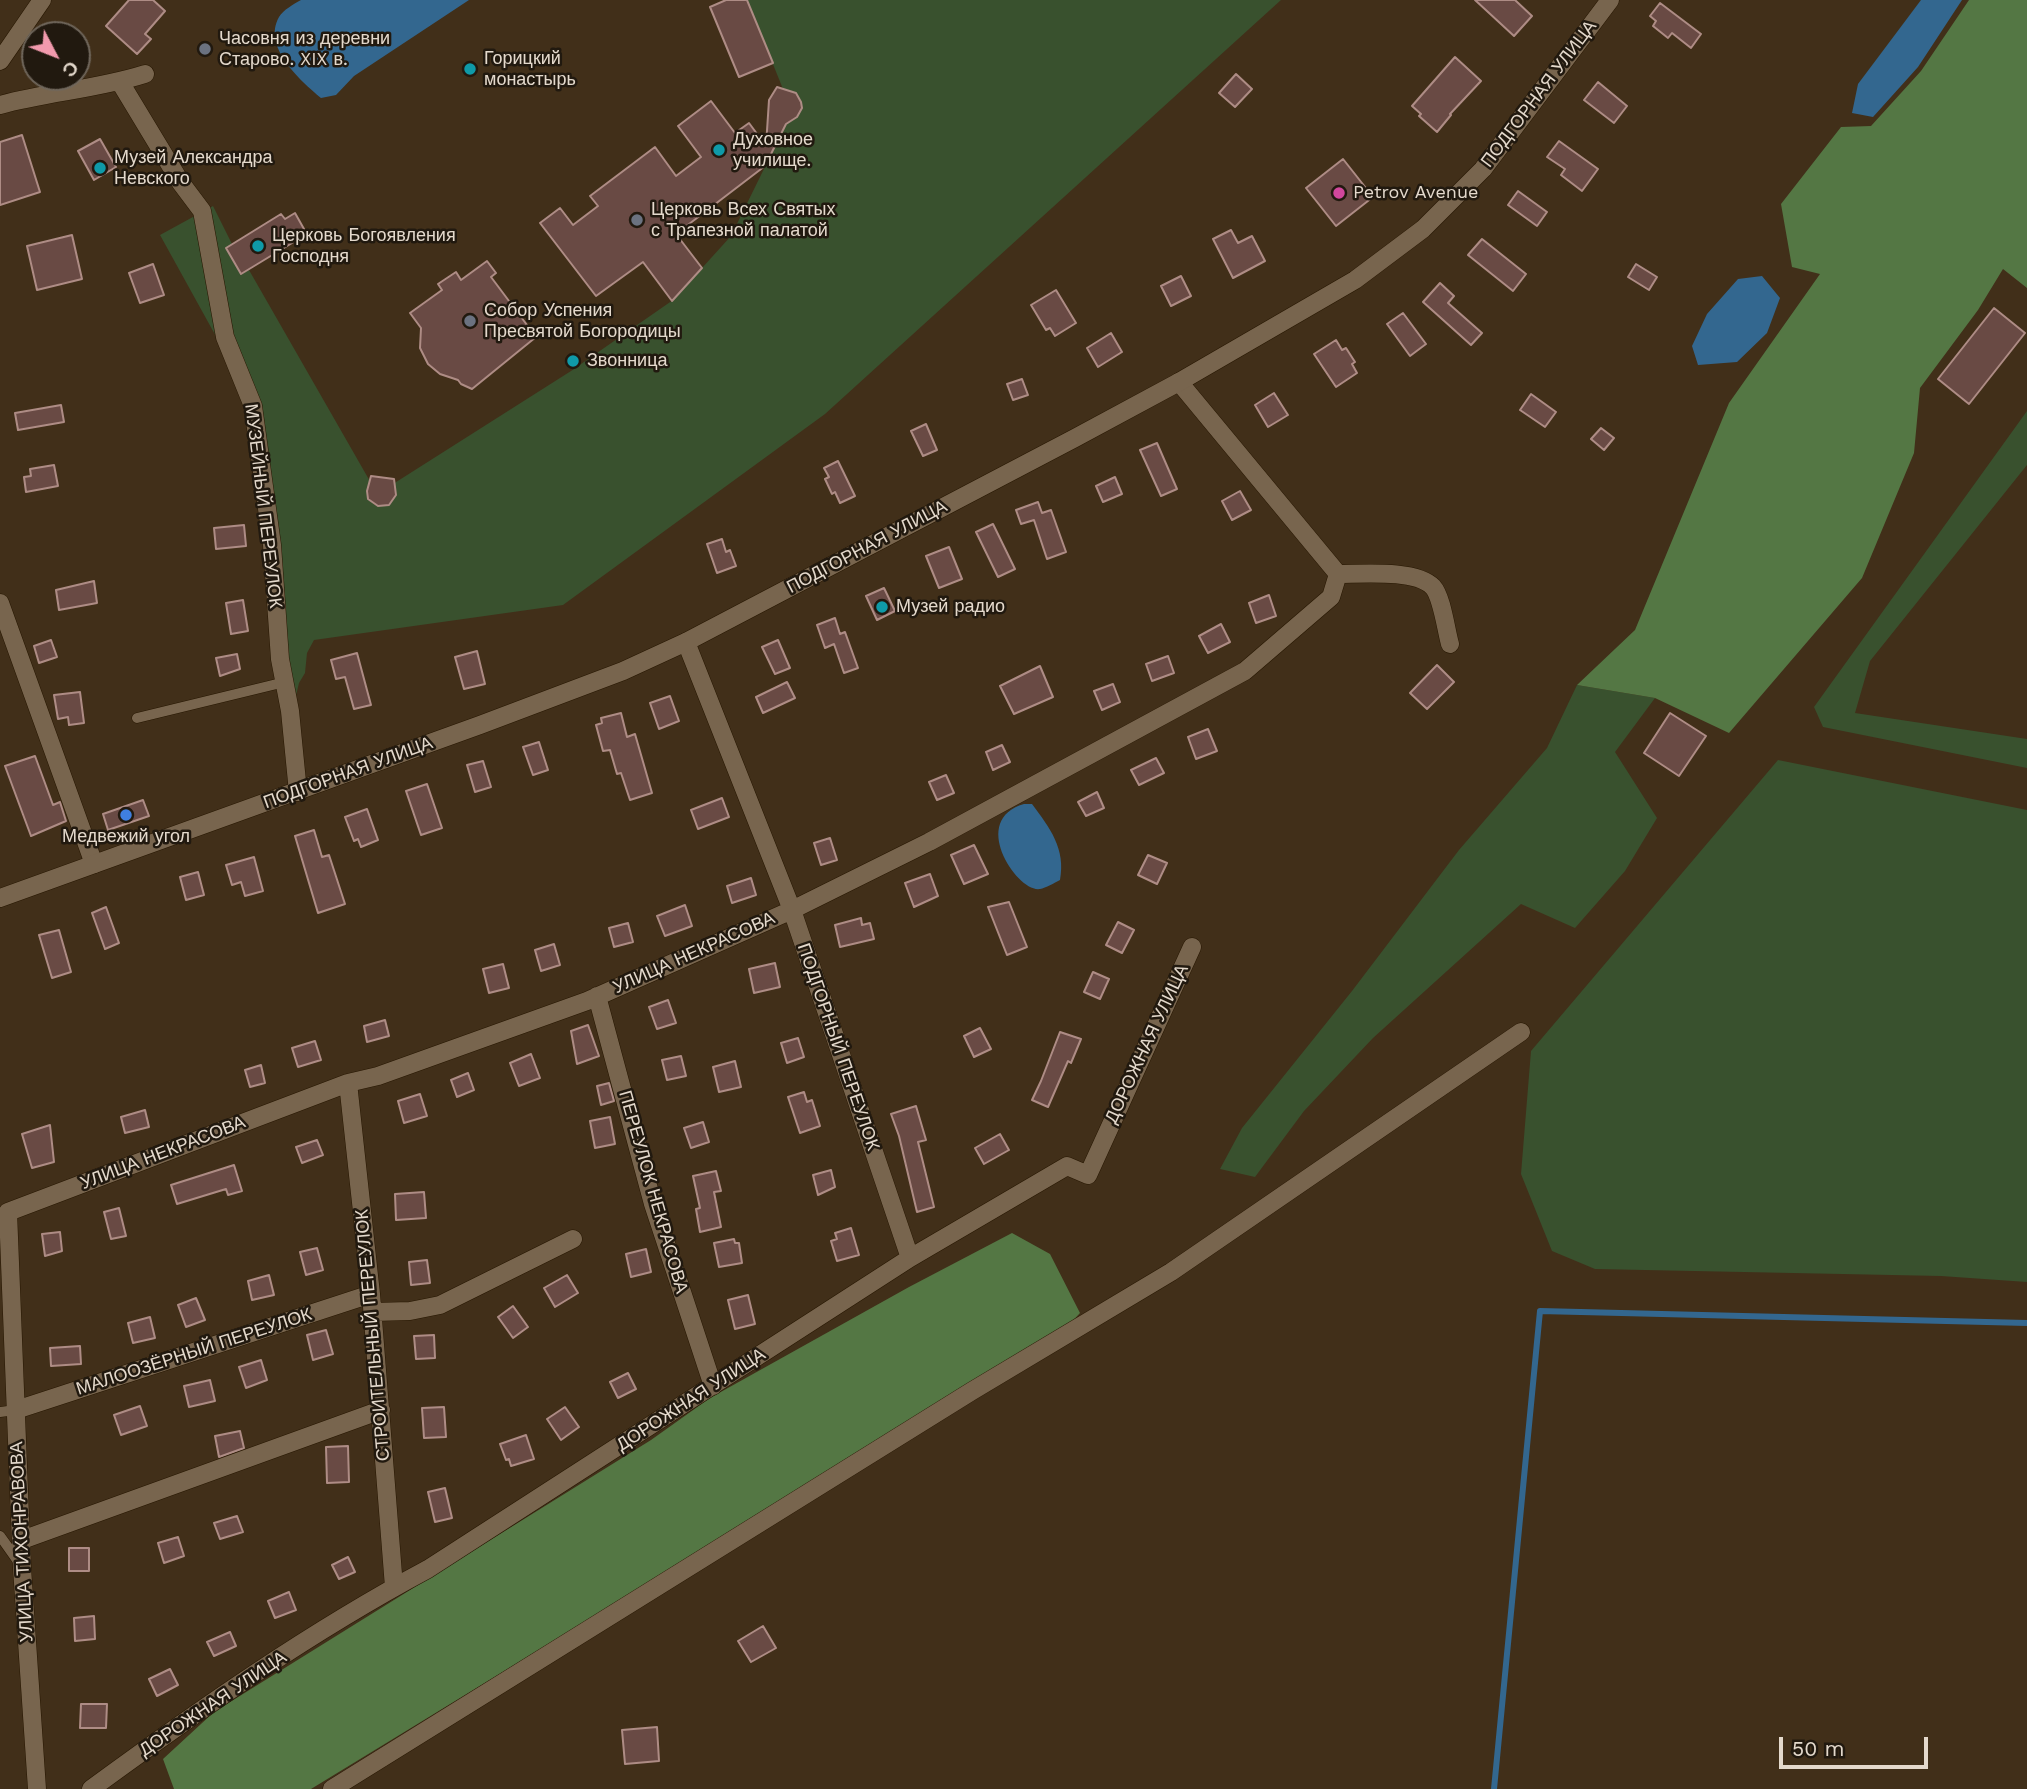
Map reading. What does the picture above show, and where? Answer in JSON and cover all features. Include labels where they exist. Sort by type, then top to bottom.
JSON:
[{"type":"street","points":[[1,55],[42,0]]},
{"type":"street","name":"ПОДГОРНАЯ УЛИЦА","points":[[0,898],[298,792],[623,671],[687,642],[1179,382],[1354,279],[1423,229],[1483,169],[1610,0]]},
{"type":"street","points":[[0,105],[34,96],[120,82],[145,74]]},
{"type":"street","name":"МУЗЕЙНЫЙ ПЕРЕУЛОК","points":[[120,82],[181,183],[202,211],[225,337],[253,407],[272,545],[280,659],[290,712],[298,792]]},
{"type":"street","points":[[1179,382],[1338,574],[1411,575],[1432,586],[1439,600],[1450,644]]},
{"type":"street","name":"УЛИЦА НЕКРАСОВА","points":[[8,1212],[348,1083],[378,1076],[597,996],[792,910],[929,842],[1245,671],[1331,597],[1338,574]]},
{"type":"street","points":[[0,603],[94,864]]},
{"type":"street","name":"ПОДГОРНЫЙ ПЕРЕУЛОК","points":[[687,642],[792,910],[910,1258]]},
{"type":"street","name":"ДОРОЖНАЯ УЛИЦА","points":[[90,1789],[207,1705],[394,1587],[428,1569],[910,1258],[1067,1166],[1088,1175],[1192,947]]},
{"type":"street","name":"ПЕРЕУЛОК НЕКРАСОВА","points":[[597,996],[653,1204],[713,1386]]},
{"type":"street","points":[[332,1789],[972,1391],[1171,1272],[1521,1031]]},
{"type":"street","name":"СТРОИТЕЛЬНЫЙ ПЕРЕУЛОК","points":[[348,1083],[372,1303],[394,1587]]},
{"type":"street","name":"УЛИЦА ТИХОНРАВОВА","points":[[8,1212],[8,1411],[22,1540],[37,1789]]},
{"type":"street","name":"МАЛООЗЁРНЫЙ ПЕРЕУЛОК","points":[[8,1411],[372,1303],[410,1311],[440,1305],[573,1239]]},
{"type":"street","points":[[22,1540],[381,1409]]},
{"type":"lane","points":[[137,718],[285,682]]},
{"type":"lane","points":[[0,1536],[22,1568]]},
{"type":"green space","points":[[747,0],[1281,0],[825,414],[563,605],[314,640],[307,653],[305,673],[299,683],[292,712],[255,407],[160,235],[213,206],[232,244],[226,248],[241,274],[249,270],[371,483],[368,489],[370,500],[375,505],[386,506],[395,497],[393,484],[571,371],[673,300],[731,236],[787,122],[799,115],[801,107],[796,93],[783,89]]},
{"type":"green space","points":[[1969,0],[2027,0],[2027,288],[2003,269],[1978,310],[1920,388],[1914,453],[1862,578],[1729,733],[1655,698],[1577,685],[1635,630],[1729,403],[1820,274],[1792,267],[1781,204],[1841,127],[1871,126],[1921,71]]},
{"type":"green space","points":[[2027,411],[2027,465],[1870,661],[1855,713],[2027,739],[2027,768],[1823,727],[1814,707]]},
{"type":"green space","points":[[1577,685],[1655,698],[1615,752],[1657,818],[1625,871],[1575,928],[1521,904],[1373,1038],[1304,1111],[1255,1177],[1220,1169],[1242,1128],[1352,991],[1459,850],[1547,748]]},
{"type":"green space","points":[[1778,760],[2027,810],[2027,1282],[1941,1276],[1595,1269],[1552,1251],[1521,1174],[1531,1051]]},
{"type":"green space","points":[[1012,1233],[1050,1254],[1080,1313],[1066,1328],[311,1789],[174,1789],[163,1759],[214,1712],[651,1440],[710,1398]]},
{"type":"water","points":[[301,0],[469,0],[354,76],[336,95],[321,98],[286,62],[275,40],[279,17]]},
{"type":"water","points":[[1921,0],[1962,0],[1918,67],[1873,117],[1852,113],[1858,84]]},
{"type":"water","points":[[1762,276],[1780,298],[1767,333],[1737,362],[1698,365],[1692,346],[1707,314],[1738,279]]},
{"type":"water","points":[[1024,804],[1032,804],[1045,822],[1055,839],[1061,858],[1060,880],[1040,889],[1020,880],[1003,854],[999,839],[1000,825],[1008,812]]},
{"type":"building","points":[[129,0],[153,0],[165,11],[145,34],[151,39],[137,54],[106,26]]},
{"type":"building","points":[[726,0],[747,0],[773,63],[739,77],[710,7]]},
{"type":"building","points":[[1475,0],[1515,0],[1532,16],[1514,36]]},
{"type":"building","points":[[1660,3],[1701,34],[1691,48],[1672,33],[1668,38],[1653,26],[1656,21],[1650,16]]},
{"type":"building","points":[[1455,57],[1481,81],[1437,132],[1412,106]]},
{"type":"building","points":[[1236,74],[1252,89],[1235,107],[1219,93]]},
{"type":"building","points":[[1598,82],[1627,106],[1614,123],[1584,100]]},
{"type":"building","name":"Церковь Всех Святых с Трапезной палатой","points":[[777,87],[796,93],[802,108],[797,117],[786,124],[765,166],[676,234],[702,268],[672,301],[643,262],[596,296],[540,223],[560,208],[573,225],[598,206],[590,196],[655,147],[676,176],[701,157],[678,126],[711,101],[735,133],[749,123],[766,146],[769,100]]},
{"type":"building","points":[[22,135],[40,192],[0,205],[0,142]]},
{"type":"building","points":[[100,139],[116,167],[94,180],[78,151]]},
{"type":"building","points":[[1559,141],[1598,169],[1582,191],[1561,175],[1565,169],[1547,157]]},
{"type":"building","name":"Petrov Avenue","points":[[1343,159],[1373,197],[1336,226],[1306,188]]},
{"type":"building","points":[[1518,191],[1547,212],[1537,226],[1508,205]]},
{"type":"building","name":"Церковь Богоявления Господня","points":[[295,213],[304,229],[294,235],[297,240],[241,274],[226,248],[281,214],[285,219]]},
{"type":"building","points":[[1231,230],[1238,243],[1252,236],[1265,261],[1233,278],[1213,239]]},
{"type":"building","points":[[72,235],[82,279],[37,290],[27,246]]},
{"type":"building","points":[[1482,239],[1526,274],[1513,291],[1468,255]]},
{"type":"building","name":"Собор Успения Пресвятой Богородицы","points":[[487,261],[496,273],[491,277],[536,337],[472,389],[458,380],[440,374],[428,364],[420,348],[421,328],[410,313],[442,290],[438,284],[456,272],[461,280]]},
{"type":"building","points":[[153,264],[164,295],[140,303],[129,273]]},
{"type":"building","points":[[1636,264],[1657,277],[1649,290],[1628,277]]},
{"type":"building","points":[[1181,276],[1191,296],[1171,306],[1161,286]]},
{"type":"building","points":[[1440,283],[1454,296],[1448,303],[1482,333],[1471,345],[1423,302]]},
{"type":"building","points":[[1056,290],[1076,323],[1055,336],[1050,328],[1046,330],[1031,305]]},
{"type":"building","points":[[1994,308],[2025,333],[1969,404],[1938,379]]},
{"type":"building","points":[[1403,313],[1426,344],[1410,356],[1387,324]]},
{"type":"building","points":[[1111,333],[1122,352],[1098,367],[1087,348]]},
{"type":"building","points":[[1336,340],[1342,350],[1346,348],[1355,362],[1352,364],[1357,373],[1336,387],[1314,354]]},
{"type":"building","points":[[1022,379],[1028,395],[1013,400],[1007,384]]},
{"type":"building","points":[[1274,393],[1288,415],[1268,427],[1255,405]]},
{"type":"building","points":[[1531,394],[1556,412],[1545,427],[1520,410]]},
{"type":"building","points":[[61,405],[64,422],[18,430],[15,413]]},
{"type":"building","points":[[926,424],[937,450],[923,456],[911,431]]},
{"type":"building","points":[[1601,428],[1614,438],[1604,450],[1591,439]]},
{"type":"building","points":[[1157,443],[1177,489],[1161,496],[1140,450]]},
{"type":"building","points":[[838,461],[855,496],[840,503],[825,479],[829,477],[824,468]]},
{"type":"building","points":[[54,465],[58,486],[26,492],[24,477],[31,476],[30,469]]},
{"type":"building","points":[[371,476],[394,479],[396,495],[389,505],[378,506],[368,499]]},
{"type":"building","points":[[1115,477],[1122,494],[1103,502],[1096,486]]},
{"type":"building","points":[[1240,491],[1251,510],[1232,520],[1222,501]]},
{"type":"building","points":[[1038,502],[1042,513],[1051,510],[1066,552],[1047,559],[1034,520],[1021,524],[1016,510]]},
{"type":"building","points":[[993,524],[1015,569],[998,577],[976,532]]},
{"type":"building","points":[[244,525],[246,546],[216,549],[214,528]]},
{"type":"building","points":[[722,539],[726,552],[730,550],[736,566],[717,573],[707,544]]},
{"type":"building","points":[[949,547],[962,579],[939,588],[926,556]]},
{"type":"building","points":[[94,581],[97,603],[59,610],[56,590]]},
{"type":"building","name":"Музей радио","points":[[884,588],[895,611],[877,620],[866,596]]},
{"type":"building","points":[[1269,595],[1276,616],[1256,623],[1249,603]]},
{"type":"building","points":[[243,600],[248,631],[231,634],[226,603]]},
{"type":"building","points":[[835,618],[840,634],[845,632],[858,668],[844,673],[834,644],[825,648],[817,625]]},
{"type":"building","points":[[1221,624],[1230,642],[1208,653],[1199,636]]},
{"type":"building","points":[[51,640],[57,657],[39,663],[34,646]]},
{"type":"building","points":[[778,640],[790,668],[775,674],[762,647]]},
{"type":"building","points":[[477,651],[485,684],[464,689],[455,657]]},
{"type":"building","points":[[357,653],[371,705],[354,709],[345,677],[336,679],[331,660]]},
{"type":"building","points":[[237,654],[240,669],[220,676],[216,658]]},
{"type":"building","points":[[1168,656],[1174,673],[1152,681],[1146,664]]},
{"type":"building","points":[[1437,665],[1454,682],[1427,709],[1410,693]]},
{"type":"building","points":[[1040,666],[1053,697],[1014,714],[1000,686]]},
{"type":"building","points":[[787,682],[795,698],[763,713],[756,697]]},
{"type":"building","points":[[1113,684],[1120,702],[1102,710],[1094,691]]},
{"type":"building","points":[[80,692],[84,723],[69,725],[68,717],[58,719],[54,695]]},
{"type":"building","points":[[670,696],[679,721],[659,729],[650,703]]},
{"type":"building","points":[[621,713],[627,737],[635,734],[652,793],[630,800],[621,773],[617,774],[610,750],[603,751],[596,725],[602,723],[601,718]]},
{"type":"building","points":[[1670,713],[1706,736],[1679,776],[1644,753]]},
{"type":"building","points":[[1208,729],[1217,751],[1196,759],[1188,737]]},
{"type":"building","points":[[539,742],[548,770],[533,775],[523,747]]},
{"type":"building","points":[[1002,745],[1010,762],[993,770],[986,752]]},
{"type":"building","points":[[35,756],[53,805],[60,802],[66,821],[31,836],[5,766]]},
{"type":"building","points":[[1156,758],[1164,773],[1139,785],[1131,770]]},
{"type":"building","points":[[483,761],[491,787],[475,792],[467,765]]},
{"type":"building","points":[[946,775],[954,793],[937,800],[929,782]]},
{"type":"building","points":[[427,784],[442,828],[421,835],[406,791]]},
{"type":"building","points":[[1097,792],[1104,808],[1086,816],[1078,802]]},
{"type":"building","points":[[722,798],[729,817],[698,829],[691,810]]},
{"type":"building","name":"Медвежий угол","points":[[143,800],[149,816],[108,830],[103,814]]},
{"type":"building","points":[[367,809],[378,840],[361,847],[358,839],[354,841],[345,817]]},
{"type":"building","points":[[314,830],[322,857],[329,855],[345,904],[318,913],[295,836]]},
{"type":"building","points":[[830,838],[837,860],[821,865],[814,843]]},
{"type":"building","points":[[974,845],[988,874],[964,884],[951,855]]},
{"type":"building","points":[[1148,855],[1167,863],[1157,884],[1138,875]]},
{"type":"building","points":[[254,857],[263,891],[245,896],[241,882],[232,885],[226,865]]},
{"type":"building","points":[[198,872],[204,895],[186,900],[180,877]]},
{"type":"building","points":[[930,874],[938,896],[914,907],[905,883]]},
{"type":"building","points":[[751,878],[756,895],[732,903],[727,886]]},
{"type":"building","points":[[1009,902],[1027,947],[1007,955],[988,907]]},
{"type":"building","points":[[685,905],[692,926],[665,936],[657,916]]},
{"type":"building","points":[[106,907],[119,943],[105,949],[92,913]]},
{"type":"building","points":[[861,918],[862,925],[870,923],[874,939],[840,947],[835,925]]},
{"type":"building","points":[[1118,922],[1134,930],[1122,953],[1106,945]]},
{"type":"building","points":[[628,923],[633,942],[614,947],[609,928]]},
{"type":"building","points":[[59,930],[71,972],[52,978],[39,935]]},
{"type":"building","points":[[554,944],[560,965],[541,971],[535,950]]},
{"type":"building","points":[[775,963],[780,987],[754,993],[749,969]]},
{"type":"building","points":[[503,964],[509,988],[489,993],[483,969]]},
{"type":"building","points":[[1093,972],[1109,979],[1100,999],[1084,992]]},
{"type":"building","points":[[668,1000],[676,1023],[657,1029],[649,1007]]},
{"type":"building","points":[[385,1020],[389,1036],[367,1042],[364,1026]]},
{"type":"building","points":[[588,1025],[599,1056],[577,1064],[571,1031]]},
{"type":"building","points":[[980,1028],[991,1049],[974,1057],[964,1036]]},
{"type":"building","points":[[1060,1032],[1081,1039],[1048,1107],[1032,1100]]},
{"type":"building","points":[[798,1038],[804,1057],[787,1063],[781,1043]]},
{"type":"building","points":[[315,1041],[321,1060],[298,1067],[292,1048]]},
{"type":"building","points":[[531,1054],[540,1078],[519,1086],[510,1063]]},
{"type":"building","points":[[681,1056],[686,1076],[667,1080],[662,1060]]},
{"type":"building","points":[[735,1061],[741,1087],[719,1092],[713,1067]]},
{"type":"building","points":[[261,1065],[265,1083],[250,1087],[245,1070]]},
{"type":"building","points":[[468,1073],[474,1090],[457,1097],[451,1080]]},
{"type":"building","points":[[609,1083],[614,1101],[601,1105],[597,1086]]},
{"type":"building","points":[[804,1092],[807,1102],[812,1100],[820,1126],[800,1133],[788,1097]]},
{"type":"building","points":[[420,1094],[427,1116],[404,1123],[398,1101]]},
{"type":"building","points":[[916,1106],[926,1140],[918,1142],[934,1207],[917,1212],[891,1114]]},
{"type":"building","points":[[145,1110],[149,1127],[125,1133],[121,1117]]},
{"type":"building","points":[[610,1117],[615,1144],[595,1148],[590,1121]]},
{"type":"building","points":[[703,1122],[709,1142],[691,1148],[684,1128]]},
{"type":"building","points":[[50,1125],[54,1162],[32,1168],[22,1134]]},
{"type":"building","points":[[1000,1134],[1009,1150],[984,1164],[975,1148]]},
{"type":"building","points":[[317,1140],[323,1155],[302,1163],[296,1147]]},
{"type":"building","points":[[234,1165],[242,1191],[228,1195],[226,1189],[177,1204],[171,1185]]},
{"type":"building","points":[[831,1170],[835,1187],[818,1195],[813,1175]]},
{"type":"building","points":[[716,1171],[721,1191],[714,1192],[721,1227],[700,1232],[696,1209],[700,1208],[693,1176]]},
{"type":"building","points":[[424,1192],[426,1218],[396,1220],[395,1194]]},
{"type":"building","points":[[119,1208],[126,1236],[111,1239],[104,1212]]},
{"type":"building","points":[[851,1228],[859,1255],[837,1261],[831,1241],[837,1239],[835,1233]]},
{"type":"building","points":[[60,1232],[62,1251],[45,1256],[42,1234]]},
{"type":"building","points":[[734,1239],[735,1243],[739,1243],[742,1263],[719,1267],[714,1243]]},
{"type":"building","points":[[317,1248],[323,1270],[306,1275],[300,1252]]},
{"type":"building","points":[[646,1249],[651,1272],[631,1277],[626,1254]]},
{"type":"building","points":[[427,1260],[430,1283],[411,1285],[409,1262]]},
{"type":"building","points":[[269,1275],[274,1295],[252,1300],[248,1281]]},
{"type":"building","points":[[567,1275],[578,1293],[555,1307],[544,1288]]},
{"type":"building","points":[[748,1295],[755,1324],[735,1329],[728,1300]]},
{"type":"building","points":[[196,1298],[205,1320],[186,1327],[178,1305]]},
{"type":"building","points":[[513,1306],[528,1327],[513,1338],[498,1317]]},
{"type":"building","points":[[150,1317],[155,1338],[133,1343],[128,1323]]},
{"type":"building","points":[[326,1330],[333,1354],[313,1360],[307,1335]]},
{"type":"building","points":[[434,1335],[435,1358],[416,1359],[414,1336]]},
{"type":"building","points":[[80,1346],[81,1364],[51,1366],[50,1348]]},
{"type":"building","points":[[261,1360],[267,1380],[246,1388],[239,1367]]},
{"type":"building","points":[[628,1373],[636,1389],[618,1398],[610,1382]]},
{"type":"building","points":[[210,1380],[215,1401],[189,1407],[184,1386]]},
{"type":"building","points":[[140,1406],[147,1426],[121,1435],[114,1415]]},
{"type":"building","points":[[444,1407],[446,1437],[424,1438],[422,1408]]},
{"type":"building","points":[[565,1407],[579,1427],[561,1440],[547,1419]]},
{"type":"building","points":[[240,1431],[244,1448],[219,1457],[215,1436]]},
{"type":"building","points":[[526,1435],[534,1459],[511,1466],[500,1444]]},
{"type":"building","points":[[348,1446],[349,1482],[327,1483],[326,1447]]},
{"type":"building","points":[[445,1488],[452,1518],[435,1522],[428,1492]]},
{"type":"building","points":[[237,1516],[243,1532],[220,1539],[214,1523]]},
{"type":"building","points":[[178,1537],[184,1556],[164,1563],[158,1543]]},
{"type":"building","points":[[69,1548],[89,1548],[89,1571],[69,1571]]},
{"type":"building","points":[[348,1557],[355,1572],[339,1579],[332,1565]]},
{"type":"building","points":[[289,1592],[296,1610],[275,1618],[268,1601]]},
{"type":"building","points":[[94,1616],[95,1639],[75,1641],[74,1618]]},
{"type":"building","points":[[763,1626],[776,1648],[751,1662],[738,1641]]},
{"type":"building","points":[[230,1632],[236,1646],[214,1656],[207,1642]]},
{"type":"building","points":[[170,1669],[178,1685],[157,1696],[149,1679]]},
{"type":"building","points":[[81,1704],[107,1704],[106,1728],[80,1728]]},
{"type":"building","points":[[657,1727],[659,1761],[625,1764],[622,1730]]},
{"type":"waterway","points":[[1494,1789],[1540,1311],[2027,1323]]},
{"type":"place","name":"Часовня из деревни Старово. XIX в.","points":[[205,49]]},
{"type":"place","name":"Горицкий монастырь","points":[[470,69]]},
{"type":"place","name":"Духовное училище.","points":[[719,150]]},
{"type":"place","name":"Музей Александра Невского","points":[[100,168]]},
{"type":"place","name":"Petrov Avenue","points":[[1339,193]]},
{"type":"place","name":"Церковь Всех Святых с Трапезной палатой","points":[[637,220]]},
{"type":"place","name":"Церковь Богоявления Господня","points":[[258,246]]},
{"type":"place","name":"Собор Успения Пресвятой Богородицы","points":[[470,321]]},
{"type":"place","name":"Звонница","points":[[573,361]]},
{"type":"place","name":"Музей радио","points":[[882,607]]},
{"type":"place","name":"Медвежий угол","points":[[126,815]]}]
